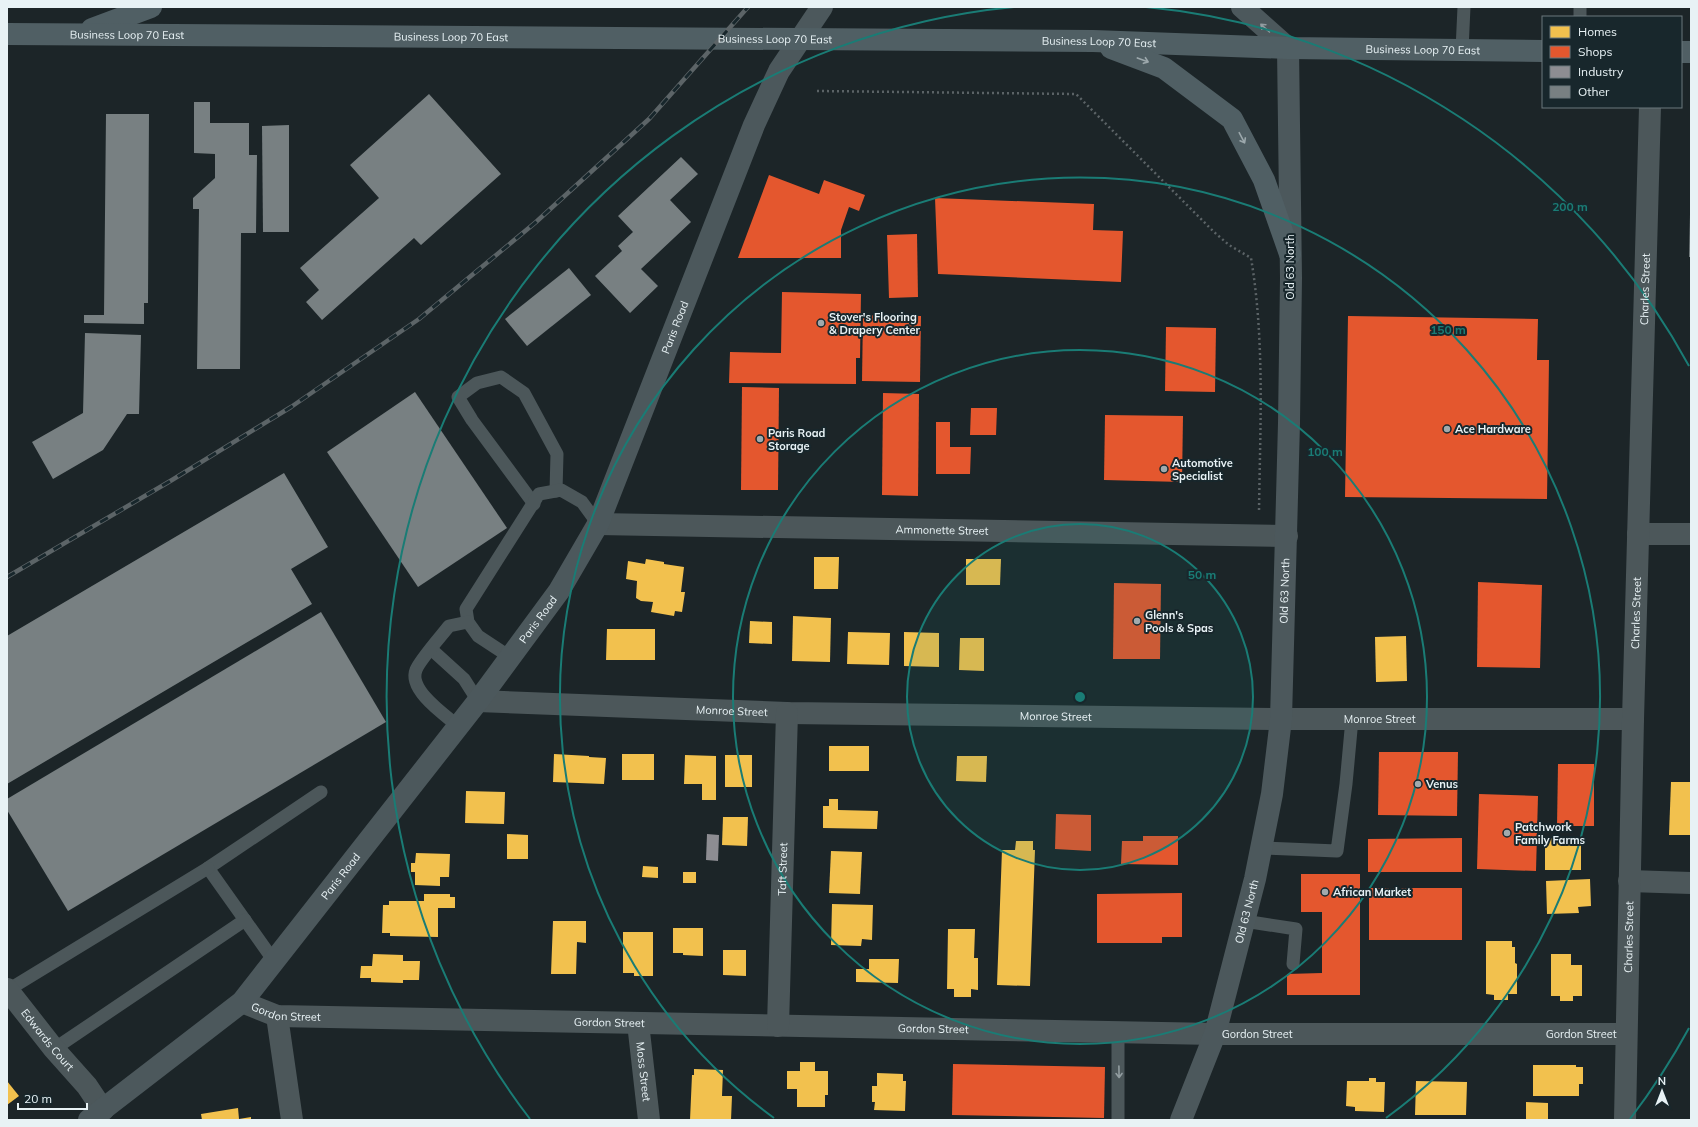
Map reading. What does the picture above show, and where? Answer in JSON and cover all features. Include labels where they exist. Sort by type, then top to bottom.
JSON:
[{"type":"main road","points":[[80,34],[151,7]]},
{"type":"main road","points":[[1242,7],[1288,48]]},
{"type":"main road","name":"Paris Road","points":[[96,1115],[242,1002],[478,701],[559,591],[598,524],[754,125],[779,71],[820,9]]},
{"type":"main road","name":"Business Loop 70 East","points":[[7,34],[1093,41],[1288,48],[1542,51]]},
{"type":"main road","points":[[1093,41],[1164,68],[1232,119],[1264,180],[1290,254]]},
{"type":"main road","name":"Old 63 North","points":[[1181,1120],[1215,1034],[1244,921],[1262,848],[1272,794],[1281,719],[1287,536],[1290,254],[1288,48]]},
{"type":"street","name":"Charles Street","points":[[1625,1120],[1633,719],[1650,108]]},
{"type":"street","name":"Ammonette Street","points":[[598,524],[1287,536]]},
{"type":"street","points":[[1638,534],[1691,534]]},
{"type":"street","name":"Monroe Street","points":[[478,701],[787,713],[1281,719],[1633,719]]},
{"type":"street","name":"Taft Street","points":[[778,1026],[787,713]]},
{"type":"street","points":[[1630,881],[1691,883]]},
{"type":"street","name":"Edwards Court","points":[[7,990],[54,1049],[87,1086],[96,1115]]},
{"type":"street","name":"Gordon Street","points":[[242,1002],[277,1016],[1118,1033],[1626,1034]]},
{"type":"street","points":[[277,1016],[292,1120]]},
{"type":"street","name":"Moss Street","points":[[638,1023],[649,1120]]},
{"type":"lane","points":[[1462,50],[1464,7]]},
{"type":"lane","points":[[534,504],[472,420],[458,397],[477,384],[500,377],[524,393],[557,454],[556,491]]},
{"type":"lane","points":[[510,657],[478,636],[468,622],[466,609],[539,494],[561,490],[582,502],[598,524]]},
{"type":"lane","points":[[458,726],[431,703],[416,686],[415,671],[449,626],[468,622]]},
{"type":"lane","points":[[432,649],[464,679],[478,701]]},
{"type":"lane","points":[[1262,848],[1337,851],[1346,784],[1352,719]]},
{"type":"lane","points":[[7,990],[208,868],[321,792]]},
{"type":"lane","points":[[208,868],[274,961]]},
{"type":"lane","points":[[54,1049],[245,920]]},
{"type":"lane","points":[[1244,921],[1296,929],[1293,964]]},
{"type":"lane","points":[[1118,1033],[1118,1120]]},
{"type":"path","points":[[817,91],[1076,94],[1214,232],[1229,245],[1251,258],[1256,286],[1261,394],[1259,535]]},
{"type":"building: Homes","points":[[814,557],[839,557],[838,589],[814,589]]},
{"type":"building: Homes","points":[[646,559],[684,567],[681,592],[685,592],[682,612],[675,611],[674,616],[651,612],[653,602],[641,601],[636,598],[637,581],[626,579],[628,561],[645,564]]},
{"type":"building: Homes","points":[[966,559],[1001,559],[1000,585],[966,585]]},
{"type":"building: Homes","points":[[793,616],[831,618],[830,662],[792,661]]},
{"type":"building: Homes","points":[[750,621],[772,622],[772,644],[749,643]]},
{"type":"building: Homes","points":[[607,629],[655,629],[655,660],[606,660]]},
{"type":"building: Homes","points":[[848,632],[890,633],[889,665],[847,664]]},
{"type":"building: Homes","points":[[904,632],[939,633],[939,667],[904,666]]},
{"type":"building: Homes","points":[[1406,636],[1407,681],[1376,682],[1375,637]]},
{"type":"building: Homes","points":[[960,638],[984,638],[984,671],[959,670]]},
{"type":"building: Homes","points":[[829,746],[869,746],[869,771],[829,771]]},
{"type":"building: Homes","points":[[554,754],[606,758],[604,784],[553,782]]},
{"type":"building: Homes","points":[[622,754],[654,754],[654,780],[622,780]]},
{"type":"building: Homes","points":[[685,755],[716,756],[716,800],[702,800],[702,784],[684,784]]},
{"type":"building: Homes","points":[[725,755],[752,755],[752,787],[725,787]]},
{"type":"building: Homes","points":[[957,756],[987,756],[986,782],[956,781]]},
{"type":"building: Homes","points":[[1671,782],[1691,782],[1691,835],[1669,835]]},
{"type":"building: Homes","points":[[466,791],[505,792],[504,824],[465,823]]},
{"type":"building: Homes","points":[[829,799],[838,799],[838,810],[878,811],[877,829],[823,828],[823,806],[829,806]]},
{"type":"building: Homes","points":[[723,817],[748,817],[747,846],[722,845]]},
{"type":"building: Homes","points":[[507,834],[528,835],[528,859],[507,859]]},
{"type":"building: Homes","points":[[1545,838],[1581,839],[1581,870],[1545,870]]},
{"type":"building: Homes","points":[[1016,841],[1033,841],[1033,850],[1035,850],[1030,986],[997,985],[1002,850],[1015,850]]},
{"type":"building: Homes","points":[[831,851],[862,852],[860,894],[829,893]]},
{"type":"building: Homes","points":[[416,853],[450,854],[449,877],[440,877],[440,886],[415,885],[415,872],[411,872],[411,863],[415,863]]},
{"type":"building: Homes","points":[[643,866],[658,867],[658,878],[642,877]]},
{"type":"building: Homes","points":[[683,872],[696,872],[696,883],[683,883]]},
{"type":"building: Homes","points":[[1590,879],[1591,906],[1578,907],[1579,913],[1547,914],[1546,881]]},
{"type":"building: Homes","points":[[424,894],[450,894],[450,897],[455,897],[455,908],[438,908],[438,937],[390,936],[390,933],[382,933],[383,905],[389,905],[389,901],[424,901]]},
{"type":"building: Homes","points":[[832,904],[873,905],[872,940],[862,939],[861,946],[831,945]]},
{"type":"building: Homes","points":[[553,921],[586,921],[586,943],[577,942],[576,974],[551,974]]},
{"type":"building: Homes","points":[[673,928],[703,928],[703,956],[673,953]]},
{"type":"building: Homes","points":[[948,929],[975,929],[974,958],[978,958],[978,990],[971,989],[971,997],[954,997],[954,989],[947,989]]},
{"type":"building: Homes","points":[[623,932],[653,932],[653,976],[634,976],[634,973],[623,973]]},
{"type":"building: Homes","points":[[1486,941],[1512,941],[1512,947],[1515,947],[1515,963],[1517,964],[1517,994],[1508,994],[1508,1000],[1494,1000],[1494,995],[1486,994]]},
{"type":"building: Homes","points":[[723,950],[746,950],[746,976],[723,975]]},
{"type":"building: Homes","points":[[373,954],[403,955],[403,961],[420,961],[419,980],[403,980],[403,983],[371,982],[371,978],[360,978],[361,966],[372,966]]},
{"type":"building: Homes","points":[[1551,954],[1571,954],[1571,965],[1582,965],[1582,996],[1573,996],[1573,1001],[1560,1001],[1560,996],[1551,996]]},
{"type":"building: Homes","points":[[869,959],[899,959],[898,983],[856,982],[856,969],[869,969]]},
{"type":"building: Homes","points":[[800,1062],[815,1062],[815,1071],[828,1071],[828,1095],[825,1095],[825,1107],[797,1107],[797,1089],[787,1089],[787,1071],[800,1071]]},
{"type":"building: Homes","points":[[1533,1065],[1576,1065],[1576,1067],[1583,1067],[1583,1084],[1579,1084],[1579,1096],[1533,1096]]},
{"type":"building: Homes","points":[[694,1069],[723,1070],[722,1096],[732,1096],[731,1120],[690,1120],[692,1075],[694,1075]]},
{"type":"building: Homes","points":[[877,1073],[903,1074],[903,1081],[906,1081],[905,1111],[874,1110],[875,1102],[872,1102],[872,1086],[877,1086]]},
{"type":"building: Homes","points":[[1369,1078],[1376,1078],[1376,1082],[1385,1082],[1384,1112],[1355,1111],[1355,1107],[1346,1106],[1347,1081],[1369,1081]]},
{"type":"building: Homes","points":[[7,1081],[19,1096],[7,1105]]},
{"type":"building: Homes","points":[[1416,1081],[1467,1082],[1466,1115],[1415,1115]]},
{"type":"building: Homes","points":[[1526,1102],[1548,1103],[1548,1120],[1526,1120]]},
{"type":"building: Homes","points":[[238,1108],[239,1119],[251,1117],[251,1120],[202,1120],[201,1114]]},
{"type":"building: Shops","points":[[769,175],[819,194],[824,180],[865,195],[859,211],[849,207],[841,230],[841,258],[738,258]]},
{"type":"building: Shops","points":[[935,198],[1094,204],[1093,230],[1123,231],[1121,282],[938,274]]},
{"type":"building: Shops","points":[[917,234],[918,297],[889,298],[887,235]]},
{"type":"building: Shops","name":"Stover's Flooring & Drapery Center","points":[[782,292],[861,294],[860,358],[856,358],[856,384],[729,383],[730,352],[781,353]]},
{"type":"building: Shops","points":[[863,315],[921,316],[920,382],[862,381]]},
{"type":"building: Shops","name":"Ace Hardware","points":[[1348,316],[1538,319],[1537,360],[1549,360],[1547,499],[1345,497]]},
{"type":"building: Shops","points":[[1166,327],[1216,328],[1215,392],[1165,391]]},
{"type":"building: Shops","name":"Paris Road Storage","points":[[742,387],[779,388],[778,490],[741,490]]},
{"type":"building: Shops","points":[[883,393],[919,394],[918,496],[882,495]]},
{"type":"building: Shops","points":[[971,408],[997,408],[996,435],[970,435]]},
{"type":"building: Shops","points":[[1105,415],[1183,416],[1182,482],[1104,480]]},
{"type":"building: Shops","points":[[936,422],[950,422],[950,447],[971,447],[970,474],[936,474]]},
{"type":"building: Shops","points":[[1478,582],[1542,585],[1540,668],[1477,667]]},
{"type":"building: Shops","name":"Glenn's Pools & Spas","points":[[1114,583],[1161,584],[1160,659],[1113,659]]},
{"type":"building: Shops","name":"Venus","points":[[1379,752],[1458,752],[1457,816],[1378,815]]},
{"type":"building: Shops","points":[[1558,764],[1594,764],[1594,826],[1557,826]]},
{"type":"building: Shops","name":"Patchwork Family Farms","points":[[1479,794],[1538,796],[1536,871],[1477,869]]},
{"type":"building: Shops","points":[[1056,814],[1091,815],[1091,851],[1055,849]]},
{"type":"building: Shops","points":[[1143,836],[1178,836],[1178,865],[1121,864],[1122,841],[1143,841]]},
{"type":"building: Shops","points":[[1462,838],[1462,872],[1368,872],[1368,839]]},
{"type":"building: Shops","points":[[1301,874],[1360,874],[1360,995],[1287,995],[1287,974],[1322,973],[1322,912],[1301,912]]},
{"type":"building: Shops","points":[[1369,888],[1462,888],[1462,940],[1369,940]]},
{"type":"building: Shops","points":[[1182,893],[1182,937],[1162,937],[1162,943],[1097,943],[1097,894]]},
{"type":"building: Shops","points":[[953,1064],[1105,1067],[1104,1118],[952,1115]]},
{"type":"building: Industry","points":[[707,834],[719,835],[718,861],[706,860]]},
{"type":"building: Other","points":[[429,94],[501,174],[421,245],[414,238],[322,320],[306,302],[319,290],[300,268],[379,198],[350,165]]},
{"type":"building: Other","points":[[194,102],[210,102],[210,123],[249,123],[249,155],[257,155],[256,233],[241,233],[240,369],[197,369],[199,209],[193,209],[193,198],[215,178],[215,154],[194,153]]},
{"type":"building: Other","points":[[106,114],[149,114],[148,303],[144,303],[144,324],[84,323],[84,315],[104,315]]},
{"type":"building: Other","points":[[289,125],[289,232],[263,232],[262,126]]},
{"type":"building: Other","points":[[681,157],[698,174],[670,200],[691,222],[641,269],[658,286],[630,313],[595,276],[622,251],[618,246],[633,232],[618,216]]},
{"type":"building: Other","points":[[1690,214],[1691,257],[1689,257]]},
{"type":"building: Other","points":[[569,268],[591,295],[527,346],[505,319]]},
{"type":"building: Other","points":[[85,333],[141,335],[139,414],[127,414],[103,450],[53,479],[32,442],[83,413]]},
{"type":"building: Other","points":[[415,392],[507,528],[418,587],[327,452]]},
{"type":"building: Other","points":[[284,473],[328,547],[291,569],[312,604],[7,784],[7,636]]},
{"type":"building: Other","points":[[321,612],[386,722],[68,911],[7,810],[7,799]]},
{"type":"railway","points":[[7,577],[172,480],[291,407],[419,319],[536,222],[649,119],[748,7]]},
{"type":"place","name":"Stover's Flooring & Drapery Center","points":[[821,323]]},
{"type":"place","name":"Ace Hardware","points":[[1447,429]]},
{"type":"place","name":"Paris Road Storage","points":[[760,439]]},
{"type":"place","name":"Automotive Specialist","points":[[1164,469]]},
{"type":"place","name":"Glenn's Pools & Spas","points":[[1137,621]]},
{"type":"place","name":"Venus","points":[[1418,784]]},
{"type":"place","name":"Patchwork Family Farms","points":[[1507,833]]},
{"type":"place","name":"African Market","points":[[1325,892]]}]
